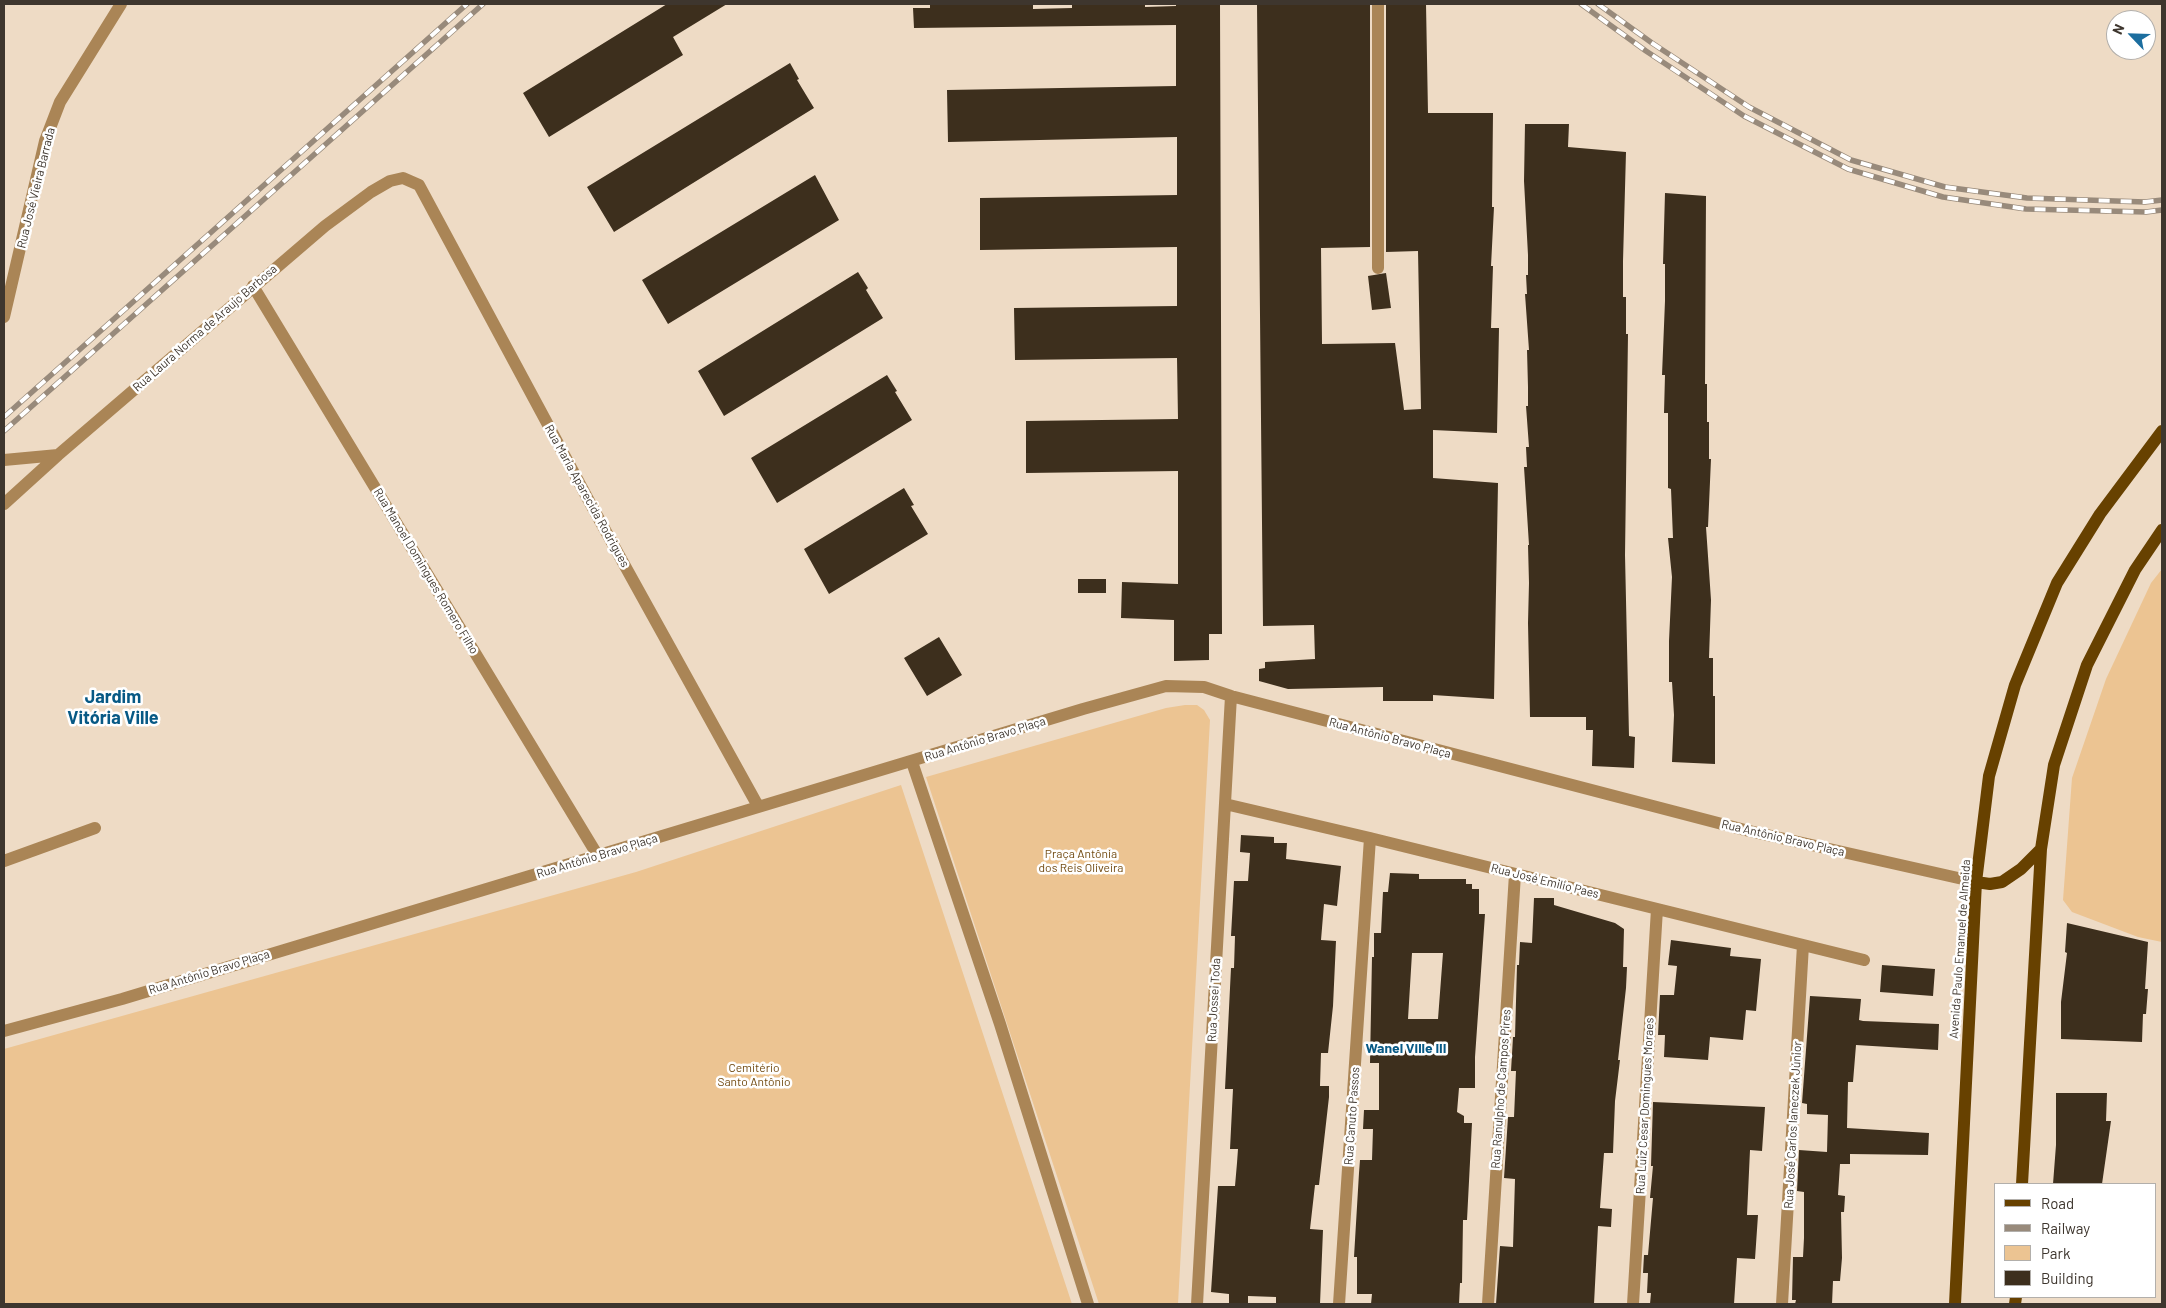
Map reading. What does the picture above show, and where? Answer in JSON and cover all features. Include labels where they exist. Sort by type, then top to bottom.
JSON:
[{"type":"main road","name":"Avenida Paulo Emanuel de Almeida","points":[[1955,1304],[1976,882],[1990,776],[2018,676],[2057,583],[2100,514],[2162,431]]},
{"type":"main road","points":[[2022,1183],[2041,849],[2054,765],[2087,665],[2135,570],[2162,530]]},
{"type":"main road","points":[[1976,882],[1990,884],[2002,882],[2021,869],[2041,849]]},
{"type":"street","name":"Rua José Vieira Barrada","points":[[4,312],[45,141],[60,102],[121,4]]},
{"type":"street","points":[[1378,4],[1378,268]]},
{"type":"street","name":"Rua Laura Norma de Araujo Barbosa","points":[[4,504],[253,286],[325,226],[371,192],[390,181],[403,178],[419,185]]},
{"type":"street","name":"Rua Maria Aparecida Rodrigues","points":[[419,185],[589,501],[758,806]]},
{"type":"street","name":"Rua Manoel Domingues Romero Filho","points":[[253,286],[598,856]]},
{"type":"street","points":[[4,460],[58,455]]},
{"type":"street","name":"Rua Antônio Bravo Plaça","points":[[4,1031],[122,999],[758,806],[912,762],[1083,708],[1166,686],[1204,687],[1231,696],[1745,830],[1976,882]]},
{"type":"street","name":"Rua Jossei Toda","points":[[1197,1304],[1231,696]]},
{"type":"street","points":[[912,762],[1000,1024],[1088,1304]]},
{"type":"street","name":"Rua José Emilio Paes","points":[[1225,804],[1864,960]]},
{"type":"street","points":[[4,861],[95,828]]},
{"type":"street","name":"Rua Canuto Passos","points":[[1339,1304],[1370,838]]},
{"type":"street","name":"Rua Ranulpho de Campos Pires","points":[[1488,1304],[1515,874]]},
{"type":"street","name":"Rua Luiz Cesar Domingues Moraes","points":[[1633,1304],[1657,909]]},
{"type":"street","name":"Rua José Carlos Ianeczek Júnior","points":[[1782,1304],[1803,945]]},
{"type":"green space","points":[[2162,569],[2162,942],[2138,937],[2072,912],[2063,900],[2072,778],[2106,679],[2151,583]]},
{"type":"green space","name":"Praça Antônia dos Reis Oliveira","points":[[1197,705],[1204,710],[1210,720],[1178,1304],[1099,1304],[926,777],[1166,708]]},
{"type":"green space","name":"Cemitério Santo Antônio","points":[[901,785],[1072,1304],[4,1304],[4,1049],[636,872]]},
{"type":"building","points":[[667,4],[727,4],[673,37],[683,55],[549,137],[523,93]]},
{"type":"building","points":[[930,4],[1033,4],[1033,9],[1072,8],[1072,4],[1145,4],[1145,7],[1176,6],[1176,4],[1220,4],[1222,634],[1209,634],[1209,660],[1174,661],[1174,620],[1121,618],[1122,582],[1178,584],[1178,471],[1026,473],[1026,421],[1178,419],[1177,358],[1015,360],[1014,308],[1177,306],[1177,247],[980,250],[980,198],[1177,195],[1177,137],[948,142],[947,90],[1176,86],[1176,25],[914,28],[913,8],[930,8]]},
{"type":"building","points":[[1257,4],[1370,4],[1370,247],[1321,248],[1322,344],[1395,343],[1404,410],[1421,409],[1418,251],[1386,252],[1386,4],[1426,4],[1428,113],[1493,113],[1492,207],[1494,207],[1491,266],[1493,266],[1491,328],[1499,328],[1497,433],[1433,430],[1433,478],[1498,483],[1494,699],[1433,695],[1433,701],[1383,701],[1383,687],[1288,689],[1259,681],[1259,669],[1265,668],[1265,662],[1315,659],[1314,625],[1263,626]]},
{"type":"building","points":[[790,63],[799,79],[797,80],[814,108],[614,232],[587,187]]},
{"type":"building","points":[[1525,124],[1569,124],[1568,147],[1626,152],[1623,261],[1623,297],[1626,297],[1626,334],[1628,334],[1625,555],[1629,736],[1635,737],[1634,768],[1592,766],[1593,730],[1586,730],[1586,717],[1530,717],[1529,545],[1524,467],[1527,467],[1526,447],[1529,447],[1526,406],[1528,406],[1527,350],[1529,350],[1525,294],[1527,294],[1528,255],[1524,181]]},
{"type":"building","points":[[815,175],[839,220],[668,324],[642,280]]},
{"type":"building","points":[[1665,193],[1706,196],[1705,384],[1707,384],[1709,459],[1711,459],[1708,527],[1706,527],[1711,600],[1709,658],[1713,658],[1713,696],[1715,696],[1715,764],[1672,762],[1674,715],[1672,682],[1669,682],[1669,641],[1672,577],[1668,538],[1673,538],[1671,489],[1668,488],[1668,413],[1664,413],[1665,375],[1662,375],[1665,301],[1665,264],[1663,264]]},
{"type":"building","points":[[858,272],[868,288],[866,290],[883,318],[724,416],[698,371]]},
{"type":"building","points":[[1386,273],[1391,308],[1372,310],[1368,276]]},
{"type":"building","points":[[887,375],[912,420],[777,503],[751,458]]},
{"type":"building","points":[[904,488],[914,505],[911,506],[928,534],[829,594],[804,549]]},
{"type":"building","points":[[1078,579],[1106,579],[1106,593],[1078,593]]},
{"type":"building","points":[[939,637],[962,675],[927,696],[904,658]]},
{"type":"building","points":[[1241,835],[1274,837],[1274,843],[1287,843],[1286,859],[1341,866],[1337,906],[1324,904],[1321,940],[1336,941],[1333,1006],[1328,1053],[1321,1053],[1320,1086],[1329,1086],[1329,1097],[1319,1185],[1315,1185],[1310,1229],[1323,1230],[1320,1304],[1276,1304],[1276,1297],[1248,1296],[1248,1304],[1229,1304],[1229,1294],[1211,1292],[1218,1186],[1235,1186],[1238,1149],[1230,1149],[1233,1089],[1225,1089],[1231,968],[1234,968],[1235,936],[1231,936],[1234,881],[1248,881],[1250,853],[1240,852]]},
{"type":"building","points":[[1390,873],[1419,874],[1419,879],[1466,879],[1466,884],[1472,884],[1472,889],[1479,889],[1479,914],[1485,914],[1475,1057],[1475,1088],[1459,1088],[1457,1112],[1464,1116],[1464,1123],[1472,1123],[1467,1220],[1463,1220],[1462,1283],[1460,1283],[1459,1304],[1371,1304],[1372,1294],[1357,1294],[1357,1257],[1354,1257],[1360,1160],[1372,1160],[1373,1129],[1363,1129],[1364,1110],[1379,1110],[1379,1063],[1370,1063],[1372,957],[1374,957],[1374,933],[1381,933],[1383,892],[1388,892]],"holes":[[[1412,953],[1443,953],[1438,1019],[1408,1019]]]},
{"type":"building","points":[[1534,898],[1554,898],[1554,905],[1615,923],[1624,929],[1623,967],[1627,967],[1626,988],[1618,1060],[1620,1060],[1615,1101],[1613,1153],[1604,1153],[1600,1208],[1612,1209],[1611,1227],[1598,1226],[1594,1304],[1496,1304],[1500,1246],[1513,1247],[1515,1179],[1504,1178],[1508,1117],[1514,1117],[1516,1071],[1511,1071],[1513,1037],[1515,1037],[1517,965],[1519,965],[1520,942],[1532,943]]},
{"type":"building","points":[[2067,923],[2148,942],[2145,989],[2148,989],[2146,1014],[2143,1014],[2142,1042],[2061,1039],[2061,1002],[2067,953],[2065,952]]},
{"type":"building","points":[[1671,940],[1731,948],[1730,956],[1761,959],[1756,1011],[1746,1010],[1743,1040],[1710,1037],[1708,1060],[1664,1057],[1665,1035],[1658,1035],[1660,995],[1674,995],[1677,966],[1668,965]]},
{"type":"building","points":[[1882,965],[1935,969],[1933,996],[1880,992]]},
{"type":"building","points":[[1810,996],[1861,999],[1859,1020],[1863,1021],[1939,1024],[1938,1050],[1856,1045],[1853,1082],[1848,1082],[1847,1128],[1929,1133],[1928,1155],[1850,1154],[1850,1164],[1840,1164],[1838,1195],[1845,1196],[1844,1212],[1841,1212],[1842,1258],[1840,1281],[1833,1281],[1832,1304],[1795,1304],[1796,1300],[1792,1300],[1793,1257],[1803,1257],[1804,1238],[1804,1192],[1797,1191],[1799,1150],[1827,1152],[1828,1115],[1807,1114],[1807,1104],[1802,1103]]},
{"type":"building","points":[[2056,1093],[2107,1093],[2106,1121],[2111,1121],[2102,1183],[2053,1183],[2056,1145]]},
{"type":"building","points":[[1653,1102],[1765,1107],[1762,1151],[1750,1150],[1747,1215],[1758,1215],[1755,1259],[1737,1258],[1734,1304],[1650,1304],[1651,1293],[1647,1293],[1648,1273],[1643,1273],[1644,1255],[1648,1255],[1653,1198],[1650,1198],[1653,1166],[1651,1166]]},
{"type":"railway","points":[[4,417],[467,4]]},
{"type":"railway","points":[[4,431],[483,4]]},
{"type":"railway","points":[[1581,4],[1646,51],[1744,116],[1848,169],[1943,197],[2026,209],[2146,212],[2162,210]]},
{"type":"railway","points":[[1598,4],[1652,43],[1749,107],[1851,160],[1945,187],[2027,198],[2145,202],[2162,200]]},
{"type":"district","name":"Jardim Vitória Ville","points":[[113,708]]},
{"type":"district","name":"Wanel Ville III","points":[[1406,1048]]}]
